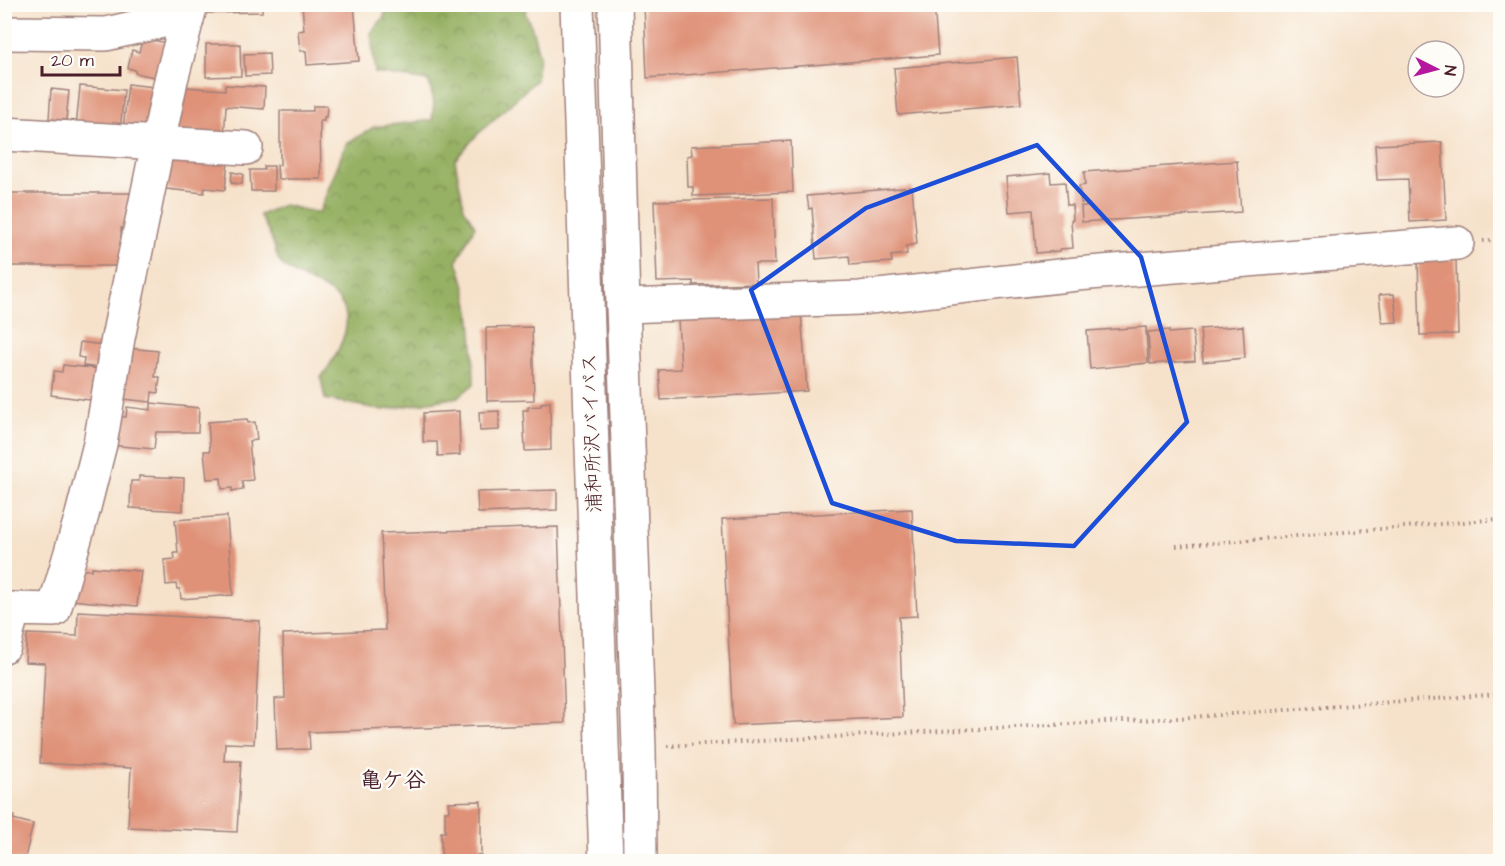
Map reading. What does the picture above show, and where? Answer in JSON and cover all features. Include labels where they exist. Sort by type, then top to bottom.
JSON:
[{"type":"main road","name":"浦和所沢バイパス","points":[[577,4],[606,861]]},
{"type":"main road","name":"浦和所沢バイパス","points":[[615,4],[639,748],[640,861]]},
{"type":"main road","points":[[4,33],[106,34],[172,19],[189,12]]},
{"type":"main road","points":[[4,646],[13,609],[54,610],[82,515],[100,444],[118,338],[171,80],[189,12]]},
{"type":"main road","points":[[4,134],[246,148]]},
{"type":"main road","points":[[623,306],[860,298],[1077,274],[1457,243]]},
{"type":"path","points":[[1176,546],[1500,519]]},
{"type":"path","points":[[639,748],[1178,718],[1500,694]]},
{"type":"highlighted area","points":[[1037,145],[1141,257],[1187,422],[1074,546],[956,541],[832,503],[751,290],[866,208]]},
{"type":"green space","points":[[387,5],[529,5],[525,13],[532,28],[539,55],[536,80],[476,136],[455,160],[464,208],[475,226],[457,261],[469,307],[474,384],[458,397],[383,410],[325,399],[321,378],[335,356],[345,331],[344,307],[336,297],[323,288],[284,267],[277,257],[273,242],[260,215],[284,205],[319,213],[346,144],[374,127],[432,120],[434,103],[429,81],[375,73],[371,33],[384,17]]},
{"type":"building","points":[[207,4],[262,4],[262,12],[207,13]]},
{"type":"building","points":[[302,4],[354,4],[359,61],[307,65],[306,51],[300,51],[298,31],[304,30]]},
{"type":"building","points":[[644,4],[934,4],[938,55],[647,78]]},
{"type":"building","points":[[143,38],[167,43],[159,78],[135,73],[135,70],[128,68],[132,50],[139,52]]},
{"type":"building","points":[[206,44],[240,44],[241,76],[206,77]]},
{"type":"building","points":[[269,53],[270,75],[245,76],[244,54]]},
{"type":"building","points":[[1017,57],[1021,104],[898,115],[894,68]]},
{"type":"building","points":[[128,84],[154,87],[153,132],[123,129]]},
{"type":"building","points":[[225,85],[265,87],[264,109],[226,106],[224,139],[169,135],[173,86],[225,90]]},
{"type":"building","points":[[80,86],[124,90],[120,132],[76,128]]},
{"type":"building","points":[[51,89],[69,91],[66,120],[49,119]]},
{"type":"building","points":[[313,106],[327,106],[326,117],[324,121],[320,121],[321,179],[278,179],[280,111],[313,111]]},
{"type":"building","points":[[791,141],[793,192],[693,196],[693,187],[688,187],[687,156],[692,155],[691,146]]},
{"type":"building","points":[[1442,142],[1446,220],[1410,222],[1408,179],[1377,180],[1375,145]]},
{"type":"building","points":[[169,155],[228,161],[225,190],[205,188],[204,193],[166,189]]},
{"type":"building","points":[[1237,161],[1241,212],[1082,222],[1081,206],[1086,206],[1086,202],[1081,203],[1079,186],[1085,185],[1084,172]]},
{"type":"building","points":[[264,166],[274,166],[274,191],[251,191],[250,170],[264,170]]},
{"type":"building","points":[[232,172],[243,174],[242,184],[231,183]]},
{"type":"building","points":[[1050,173],[1051,183],[1065,182],[1067,205],[1072,205],[1073,248],[1036,253],[1033,210],[1009,212],[1006,177]]},
{"type":"building","points":[[912,187],[917,244],[906,246],[907,254],[891,256],[892,262],[850,265],[849,256],[816,259],[812,208],[809,209],[807,196]]},
{"type":"building","points":[[4,193],[131,193],[130,228],[121,228],[122,266],[4,266]]},
{"type":"building","points":[[773,198],[775,264],[755,264],[756,283],[693,285],[693,281],[657,282],[654,201]]},
{"type":"building","points":[[1456,259],[1458,334],[1420,335],[1418,260]]},
{"type":"building","points":[[1394,294],[1397,322],[1382,323],[1379,295]]},
{"type":"building","points":[[801,312],[807,391],[661,400],[659,370],[681,369],[678,319]]},
{"type":"building","points":[[1243,326],[1245,358],[1203,362],[1200,329]]},
{"type":"building","points":[[532,327],[534,400],[487,401],[486,328]]},
{"type":"building","points":[[1146,327],[1148,363],[1090,369],[1087,331]]},
{"type":"building","points":[[1169,330],[1169,333],[1193,331],[1195,361],[1150,364],[1148,332]]},
{"type":"building","points":[[80,342],[111,346],[109,369],[83,366],[84,358],[78,357]]},
{"type":"building","points":[[127,348],[158,351],[155,377],[160,377],[158,393],[152,392],[151,402],[123,399]]},
{"type":"building","points":[[63,365],[109,370],[105,402],[51,395],[54,371],[62,372]]},
{"type":"building","points":[[550,402],[551,450],[525,451],[523,410]]},
{"type":"building","points":[[151,403],[199,408],[198,432],[156,432],[154,449],[109,445],[112,416],[126,417],[127,407],[151,410]]},
{"type":"building","points":[[459,411],[460,455],[438,456],[437,442],[423,442],[423,413]]},
{"type":"building","points":[[499,411],[499,430],[480,431],[479,412]]},
{"type":"building","points":[[247,419],[248,423],[255,422],[257,440],[249,441],[253,480],[242,481],[243,489],[232,491],[232,488],[222,489],[221,478],[207,479],[204,451],[210,451],[208,422]]},
{"type":"building","points":[[139,476],[184,478],[183,511],[130,508],[131,481],[139,481]]},
{"type":"building","points":[[557,490],[557,510],[478,513],[477,492]]},
{"type":"building","points":[[912,509],[917,616],[899,617],[903,717],[733,725],[722,519]]},
{"type":"building","points":[[227,516],[233,595],[181,599],[180,589],[177,589],[176,584],[166,585],[164,560],[175,559],[174,553],[178,553],[175,520]]},
{"type":"building","points":[[558,527],[565,723],[309,732],[310,749],[277,750],[275,699],[285,698],[283,634],[385,630],[381,533]]},
{"type":"building","points":[[92,567],[141,571],[137,606],[70,600],[72,569],[91,570]]},
{"type":"building","points":[[78,611],[260,621],[254,744],[225,743],[224,761],[241,761],[237,832],[128,827],[131,768],[40,763],[45,663],[25,662],[27,634],[77,636]]},
{"type":"building","points":[[481,801],[481,855],[477,855],[477,862],[441,862],[441,832],[445,832],[445,811],[449,811],[448,802]]},
{"type":"building","points":[[4,813],[14,816],[13,819],[33,824],[24,862],[4,858]]},
{"type":"district","name":"亀ケ谷","points":[[393,779]]}]
